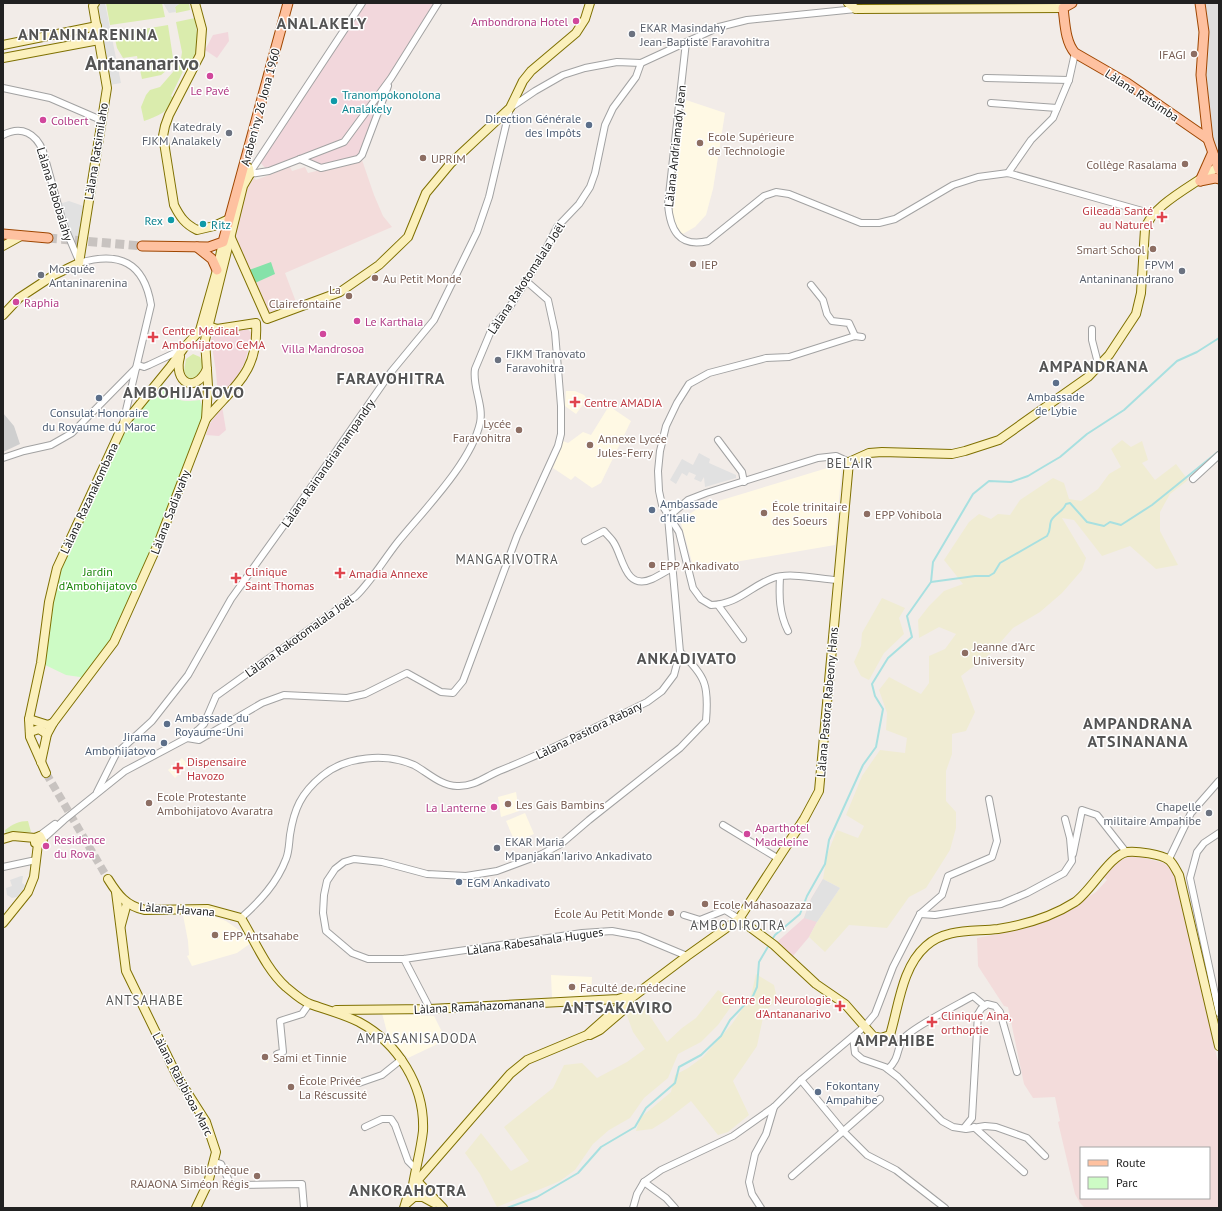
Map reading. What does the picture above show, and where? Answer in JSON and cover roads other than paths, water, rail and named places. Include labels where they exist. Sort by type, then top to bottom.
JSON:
[{"type":"main road","points":[[195,3],[202,29],[200,55],[169,115],[163,136],[174,205],[179,215],[187,225],[197,230],[214,226],[229,219]]},
{"type":"main road","name":"Araben'ny 26 Jona 1960","points":[[227,240],[229,219],[238,187],[248,171],[288,3]]},
{"type":"main road","points":[[227,240],[267,319],[340,292],[379,265],[408,237],[426,193],[451,163],[510,108],[523,81],[531,71],[576,33],[585,19],[590,3]]},
{"type":"main road","points":[[848,3],[856,9],[888,5],[1063,8],[1072,3]]},
{"type":"main road","points":[[849,462],[869,453],[952,454],[999,440],[1070,390],[1099,367],[1129,327],[1140,304],[1144,229],[1147,222],[1153,214],[1218,169],[1208,139],[1201,75],[1204,32],[1200,3]]},
{"type":"main road","name":"Làlana Ratsimilaho","points":[[79,262],[106,88],[97,26],[92,4]]},
{"type":"main road","points":[[1063,8],[1066,31],[1071,48],[1075,53]]},
{"type":"main road","points":[[3,45],[97,26]]},
{"type":"main road","points":[[3,58],[99,40]]},
{"type":"main road","name":"Làlana Ratsimba","points":[[1075,53],[1128,84],[1208,139]]},
{"type":"main road","points":[[1200,181],[1212,154]]},
{"type":"main road","points":[[206,419],[244,377],[255,352],[256,323],[217,328],[204,328],[217,270],[248,171]]},
{"type":"main road","points":[[1200,181],[1215,178],[1219,179]]},
{"type":"main road","points":[[3,234],[48,238]]},
{"type":"main road","points":[[3,246],[21,236]]},
{"type":"main road","points":[[142,246],[214,246],[227,240]]},
{"type":"main road","name":"Làlana Sadiavahy","points":[[41,762],[48,734],[53,724],[114,642],[158,544],[206,419],[208,389],[204,328],[227,240]]},
{"type":"main road","points":[[196,246],[212,259],[217,270]]},
{"type":"main road","points":[[3,315],[19,298],[54,275],[79,262]]},
{"type":"main road","name":"Làlana Razanakombana","points":[[46,773],[30,732],[29,720],[41,663],[49,602],[57,568],[123,425],[183,349],[204,328]]},
{"type":"main road","points":[[183,349],[178,366],[179,374],[186,383],[189,384],[199,380],[207,369]]},
{"type":"main road","name":"Làlana Pastora Rabeony Hans","points":[[739,919],[804,820],[819,790],[837,580],[849,462]]},
{"type":"main road","points":[[29,720],[48,725],[53,724]]},
{"type":"main road","points":[[30,732],[39,729],[48,734]]},
{"type":"main road","points":[[3,839],[13,836],[39,839],[34,877],[28,892],[3,923]]},
{"type":"main road","points":[[405,1206],[415,1184],[424,1172],[510,1074],[526,1060],[600,1030],[646,988],[686,956],[739,919],[774,945],[816,984],[845,1004],[874,1036],[881,1038],[890,1034],[909,967],[922,951],[938,938],[950,933],[999,929],[1048,916],[1076,902],[1091,888],[1108,866],[1126,852],[1149,853],[1169,859],[1179,875],[1219,1046]]},
{"type":"main road","name":"Làlana Havana","points":[[108,879],[116,892],[127,903],[136,908],[146,910],[208,910],[241,918]]},
{"type":"main road","name":"Làlana Rabibisoa Marc","points":[[116,892],[126,971],[178,1078],[206,1122],[216,1152],[215,1162],[208,1183],[196,1208]]},
{"type":"main road","points":[[121,928],[127,903]]},
{"type":"main road","points":[[121,928],[136,908]]},
{"type":"main road","points":[[241,918],[271,971],[285,986],[309,1004],[333,1010],[360,1022],[382,1037],[402,1059],[412,1077],[422,1111],[423,1131],[416,1168],[415,1184]]},
{"type":"main road","name":"Làlana Ramahazomanana","points":[[333,1010],[430,1009],[607,1000],[626,998],[646,988]]},
{"type":"main road","points":[[607,1000],[615,1015]]},
{"type":"main road","points":[[360,1022],[358,1016],[362,1010]]},
{"type":"main road","points":[[416,1168],[420,1172],[424,1172]]},
{"type":"main road","points":[[415,1184],[440,1206]]},
{"type":"main road","points":[[405,1206],[414,1197],[423,1197],[440,1206]]},
{"type":"street","points":[[248,171],[362,3]]},
{"type":"street","points":[[248,171],[269,171],[344,142],[391,78],[438,3]]},
{"type":"street","points":[[510,108],[556,79],[574,71],[617,62],[642,63],[705,32],[734,23],[856,9]]},
{"type":"street","name":"Làlana Andriamady Jean","points":[[686,42],[668,204],[672,226],[681,239],[698,243],[708,241],[764,196],[776,192],[789,194],[861,223],[879,223],[895,219],[953,185],[978,177],[1008,173],[1153,214]]},
{"type":"street","points":[[1008,173],[1031,140],[1053,118],[1069,80],[1075,53]]},
{"type":"street","name":"Làlana Rakotomalala Joël","points":[[39,839],[125,771],[187,738],[204,724],[216,696],[363,589],[468,455],[478,431],[481,416],[474,376],[475,369],[493,326],[509,308],[525,280],[544,253],[557,227],[578,204],[590,187],[595,173],[604,125],[613,108],[636,77],[642,63]]},
{"type":"street","points":[[300,159],[321,168],[358,159],[362,155],[391,78]]},
{"type":"street","points":[[986,78],[1069,80]]},
{"type":"street","points":[[3,88],[50,98],[100,120]]},
{"type":"street","points":[[991,103],[1057,108]]},
{"type":"street","name":"Làlana Rainandriamampandry","points":[[97,792],[116,754],[152,721],[188,675],[231,599],[302,500],[390,372],[434,320],[477,232],[489,197],[510,108]]},
{"type":"street","points":[[1194,130],[1199,126],[1207,125]]},
{"type":"street","name":"Làlana Rabobalahy","points":[[3,135],[18,130],[30,132],[39,141],[63,223],[79,262]]},
{"type":"street","points":[[79,262],[96,258],[117,260],[133,267],[141,275],[148,289],[151,305],[136,361],[138,366],[123,425]]},
{"type":"street","points":[[187,738],[199,740],[262,703],[284,695],[348,698],[365,694],[406,673],[441,692],[453,693],[464,681],[517,536],[558,446],[560,434],[561,406],[556,339],[548,300],[525,280]]},
{"type":"street","points":[[811,285],[823,300],[827,314],[832,321],[849,323],[859,337],[789,357],[766,358],[709,374],[689,384],[677,403],[666,426],[660,451],[658,471],[662,505],[679,532],[693,588],[701,599],[711,606],[730,603],[773,578],[789,576],[837,580]]},
{"type":"street","points":[[256,323],[267,319]]},
{"type":"street","points":[[1092,329],[1092,340],[1099,367]]},
{"type":"street","points":[[138,366],[144,367],[183,349]]},
{"type":"street","points":[[3,458],[50,445],[72,433],[138,366]]},
{"type":"street","points":[[718,440],[742,472],[744,482]]},
{"type":"street","points":[[1192,479],[1219,454]]},
{"type":"street","points":[[668,516],[688,500],[706,493],[818,458],[836,456],[849,462]]},
{"type":"street","name":"Làlana Pasitora Rabary","points":[[241,918],[264,896],[276,879],[287,858],[294,812],[308,789],[322,775],[334,768],[359,759],[382,758],[413,765],[445,783],[457,786],[475,783],[498,772],[525,762],[647,702],[662,691],[674,675],[680,652],[674,567],[668,516]]},
{"type":"street","points":[[585,541],[604,531],[615,544],[622,566],[633,579],[643,581],[651,580],[674,567]]},
{"type":"street","points":[[780,577],[780,607],[783,620],[788,631]]},
{"type":"street","points":[[718,605],[743,639]]},
{"type":"street","name":"Làlana Rabesahala Hugues","points":[[680,652],[697,668],[705,684],[708,702],[706,721],[680,748],[561,844],[540,855],[497,870],[466,876],[426,874],[382,862],[354,859],[344,862],[335,869],[327,881],[324,895],[323,913],[326,931],[352,953],[368,959],[404,959],[582,933],[612,931],[639,936],[686,956]]},
{"type":"street","points":[[112,761],[114,768],[118,772],[125,771]]},
{"type":"street","points":[[1169,859],[1191,813],[1219,781]]},
{"type":"street","points":[[633,1208],[637,1194],[644,1182],[661,1170],[733,1136],[774,1107],[802,1080],[864,1026],[874,1014],[893,967],[920,914],[942,895],[948,876],[992,857],[997,841],[989,799]]},
{"type":"street","points":[[920,914],[935,915],[1001,904],[1027,893],[1064,873],[1072,861],[1082,810],[1097,815],[1126,852]]},
{"type":"street","points":[[1065,819],[1070,838],[1072,861]]},
{"type":"street","points":[[723,825],[779,860]]},
{"type":"street","points":[[1219,833],[1204,843],[1197,852],[1190,878],[1219,1013]]},
{"type":"street","points":[[3,867],[36,860]]},
{"type":"street","points":[[684,915],[700,920],[725,910],[739,919]]},
{"type":"street","points":[[404,959],[430,1009]]},
{"type":"street","points":[[888,1069],[896,1060],[901,1044],[909,1033],[973,996],[985,1006]]},
{"type":"street","points":[[277,1054],[283,1052],[280,1021],[302,1014],[309,1004]]},
{"type":"street","points":[[964,1128],[972,1118],[978,1014],[987,1004],[995,1006],[1000,1012],[1016,1072]]},
{"type":"street","points":[[853,1037],[855,1053],[862,1059],[888,1069],[942,1121],[953,1127],[966,1129],[985,1126],[996,1127],[1027,1138],[1045,1156]]},
{"type":"street","points":[[359,1083],[382,1075],[402,1059]]},
{"type":"street","points":[[802,1080],[843,1131],[867,1155],[896,1170],[945,1208]]},
{"type":"street","points":[[792,1176],[880,1099]]},
{"type":"street","points":[[762,1208],[752,1194],[749,1182],[754,1154],[766,1134],[774,1107]]},
{"type":"street","points":[[365,1127],[382,1119],[390,1119],[395,1125],[408,1161],[416,1168]]},
{"type":"street","points":[[974,1127],[1024,1172]]},
{"type":"street","points":[[215,1162],[221,1164],[231,1185],[302,1184],[304,1208]]},
{"type":"street","points":[[644,1182],[666,1198],[675,1208]]},
{"type":"waterway","points":[[771,941],[775,935],[800,914],[807,896],[825,864],[829,840],[863,765],[876,747],[883,709],[875,696],[872,684],[888,658],[912,637],[907,616],[931,582],[933,562],[973,494],[989,481],[1011,482],[1028,476],[1060,457],[1087,434],[1124,410],[1177,361],[1197,352],[1219,338]]},
{"type":"waterway","points":[[931,582],[975,576],[989,576],[994,573],[1000,563],[1047,536],[1052,519],[1063,509],[1066,504],[1070,503],[1087,522],[1104,526],[1110,522],[1121,525],[1152,505],[1219,451]]},
{"type":"waterway","points":[[507,1208],[537,1197],[578,1173],[601,1147],[635,1127],[646,1108],[675,1083],[679,1067],[701,1055],[721,1036],[730,1020],[753,996],[757,987],[759,962],[769,945]]},
{"type":"tunnel","points":[[48,238],[142,246]]},
{"type":"tunnel","points":[[46,773],[108,879]]},
{"type":"place","name":"Ambondrona Hotel","points":[[576,21]]},
{"type":"place","name":"EKAR Masindahy Jean-Baptiste Faravohitra","points":[[632,34]]},
{"type":"place","name":"IFAGI","points":[[1194,54]]},
{"type":"place","name":"Le Pavé","points":[[210,76]]},
{"type":"place","name":"Tranompokonolona Analakely","points":[[334,101]]},
{"type":"place","name":"Colbert","points":[[43,120]]},
{"type":"place","name":"Direction Générale des Impôts","points":[[589,125]]},
{"type":"place","name":"Katedraly FJKM Analakely","points":[[229,133]]},
{"type":"place","name":"Ecole Supérieure de Technologie","points":[[700,143]]},
{"type":"place","name":"UPRIM","points":[[423,158]]},
{"type":"place","name":"Collège Rasalama","points":[[1185,164]]},
{"type":"place","name":"Gileada Santé au Naturel","points":[[1162,217]]},
{"type":"place","name":"Rex","points":[[171,220]]},
{"type":"place","name":"Ritz","points":[[203,224]]},
{"type":"place","name":"Smart School","points":[[1153,249]]},
{"type":"place","name":"IEP","points":[[693,264]]},
{"type":"place","name":"FPVM Antaninanandrano","points":[[1182,271]]},
{"type":"place","name":"Mosquée Antaninarenina","points":[[41,275]]},
{"type":"place","name":"Au Petit Monde","points":[[375,278]]},
{"type":"place","name":"La Clairefontaine","points":[[349,296]]},
{"type":"place","name":"Raphia","points":[[16,302]]},
{"type":"place","name":"Le Karthala","points":[[357,321]]},
{"type":"place","name":"Villa Mandrosoa","points":[[323,334]]},
{"type":"place","name":"Centre Médical Ambohijatovo CeMA","points":[[153,337]]},
{"type":"place","name":"FJKM Tranovato Faravohitra","points":[[498,360]]},
{"type":"place","name":"Ambassade de Lybie","points":[[1056,383]]},
{"type":"place","name":"Consulat Honoraire du Royaume du Maroc","points":[[99,398]]},
{"type":"place","name":"Centre AMADIA","points":[[575,402]]},
{"type":"place","name":"Lycée Faravohitra","points":[[519,430]]},
{"type":"place","name":"Annexe Lycée Jules-Ferry","points":[[590,445]]},
{"type":"place","name":"Ambassade d'Italie","points":[[652,510]]},
{"type":"place","name":"École trinitaire des Soeurs","points":[[764,513]]},
{"type":"place","name":"EPP Vohibola","points":[[867,514]]},
{"type":"place","name":"EPP Ankadivato","points":[[652,565]]},
{"type":"place","name":"Amadia Annexe","points":[[340,573]]},
{"type":"place","name":"Clinique Saint Thomas","points":[[236,578]]},
{"type":"place","name":"Jeanne d'Arc University","points":[[965,653]]},
{"type":"place","name":"Ambassade du Royaume-Uni","points":[[167,724]]},
{"type":"place","name":"Jirama Ambohijatovo","points":[[164,743]]},
{"type":"place","name":"Dispensaire Havozo","points":[[178,768]]},
{"type":"place","name":"Ecole Protestante Ambohijatovo Avaratra","points":[[149,803]]},
{"type":"place","name":"Les Gais Bambins","points":[[508,804]]},
{"type":"place","name":"La Lanterne","points":[[494,807]]},
{"type":"place","name":"Chapelle militaire Ampahibe","points":[[1209,813]]},
{"type":"place","name":"Aparthotel Madeleine","points":[[747,834]]},
{"type":"place","name":"Residence du Rova","points":[[46,846]]},
{"type":"place","name":"EKAR Maria Mpanjakan'Iarivo Ankadivato","points":[[497,848]]},
{"type":"place","name":"EGM Ankadivato","points":[[459,882]]},
{"type":"place","name":"Ecole Mahasoazaza","points":[[705,904]]},
{"type":"place","name":"École Au Petit Monde","points":[[671,913]]},
{"type":"place","name":"EPP Antsahabe","points":[[215,935]]},
{"type":"place","name":"Faculté de médecine","points":[[572,987]]},
{"type":"place","name":"Centre de Neurologie d'Antananarivo","points":[[840,1006]]},
{"type":"place","name":"Clinique Aina, orthoptie","points":[[932,1022]]},
{"type":"place","name":"Sami et Tinnie","points":[[265,1057]]},
{"type":"place","name":"École Privée La Réscussité","points":[[291,1087]]},
{"type":"place","name":"Fokontany Ampahibe","points":[[818,1092]]},
{"type":"place","name":"Bibliothèque RAJAONA Siméon Régis","points":[[257,1176]]},
{"type":"district","name":"ANALAKELY","points":[[322,23]]},
{"type":"district","name":"ANTANINARENINA","points":[[88,34]]},
{"type":"district","name":"Antananarivo","points":[[142,63]]},
{"type":"district","name":"AMPANDRANA","points":[[1094,366]]},
{"type":"district","name":"FARAVOHITRA","points":[[391,378]]},
{"type":"district","name":"AMBOHIJATOVO","points":[[184,392]]},
{"type":"district","name":"BEL'AIR","points":[[850,463]]},
{"type":"district","name":"MANGARIVOTRA","points":[[507,559]]},
{"type":"district","name":"ANKADIVATO","points":[[687,658]]},
{"type":"district","name":"AMPANDRANA ATSINANANA","points":[[1138,732]]},
{"type":"district","name":"AMBODIROTRA","points":[[738,925]]},
{"type":"district","name":"ANTSAHABE","points":[[145,1000]]},
{"type":"district","name":"ANTSAKAVIRO","points":[[618,1007]]},
{"type":"district","name":"AMPASANISADODA","points":[[417,1038]]},
{"type":"district","name":"AMPAHIBE","points":[[895,1040]]},
{"type":"district","name":"ANKORAHOTRA","points":[[408,1190]]},
{"type":"park label","name":"Jardin d'Ambohijatovo","points":[[98,578]]}]
